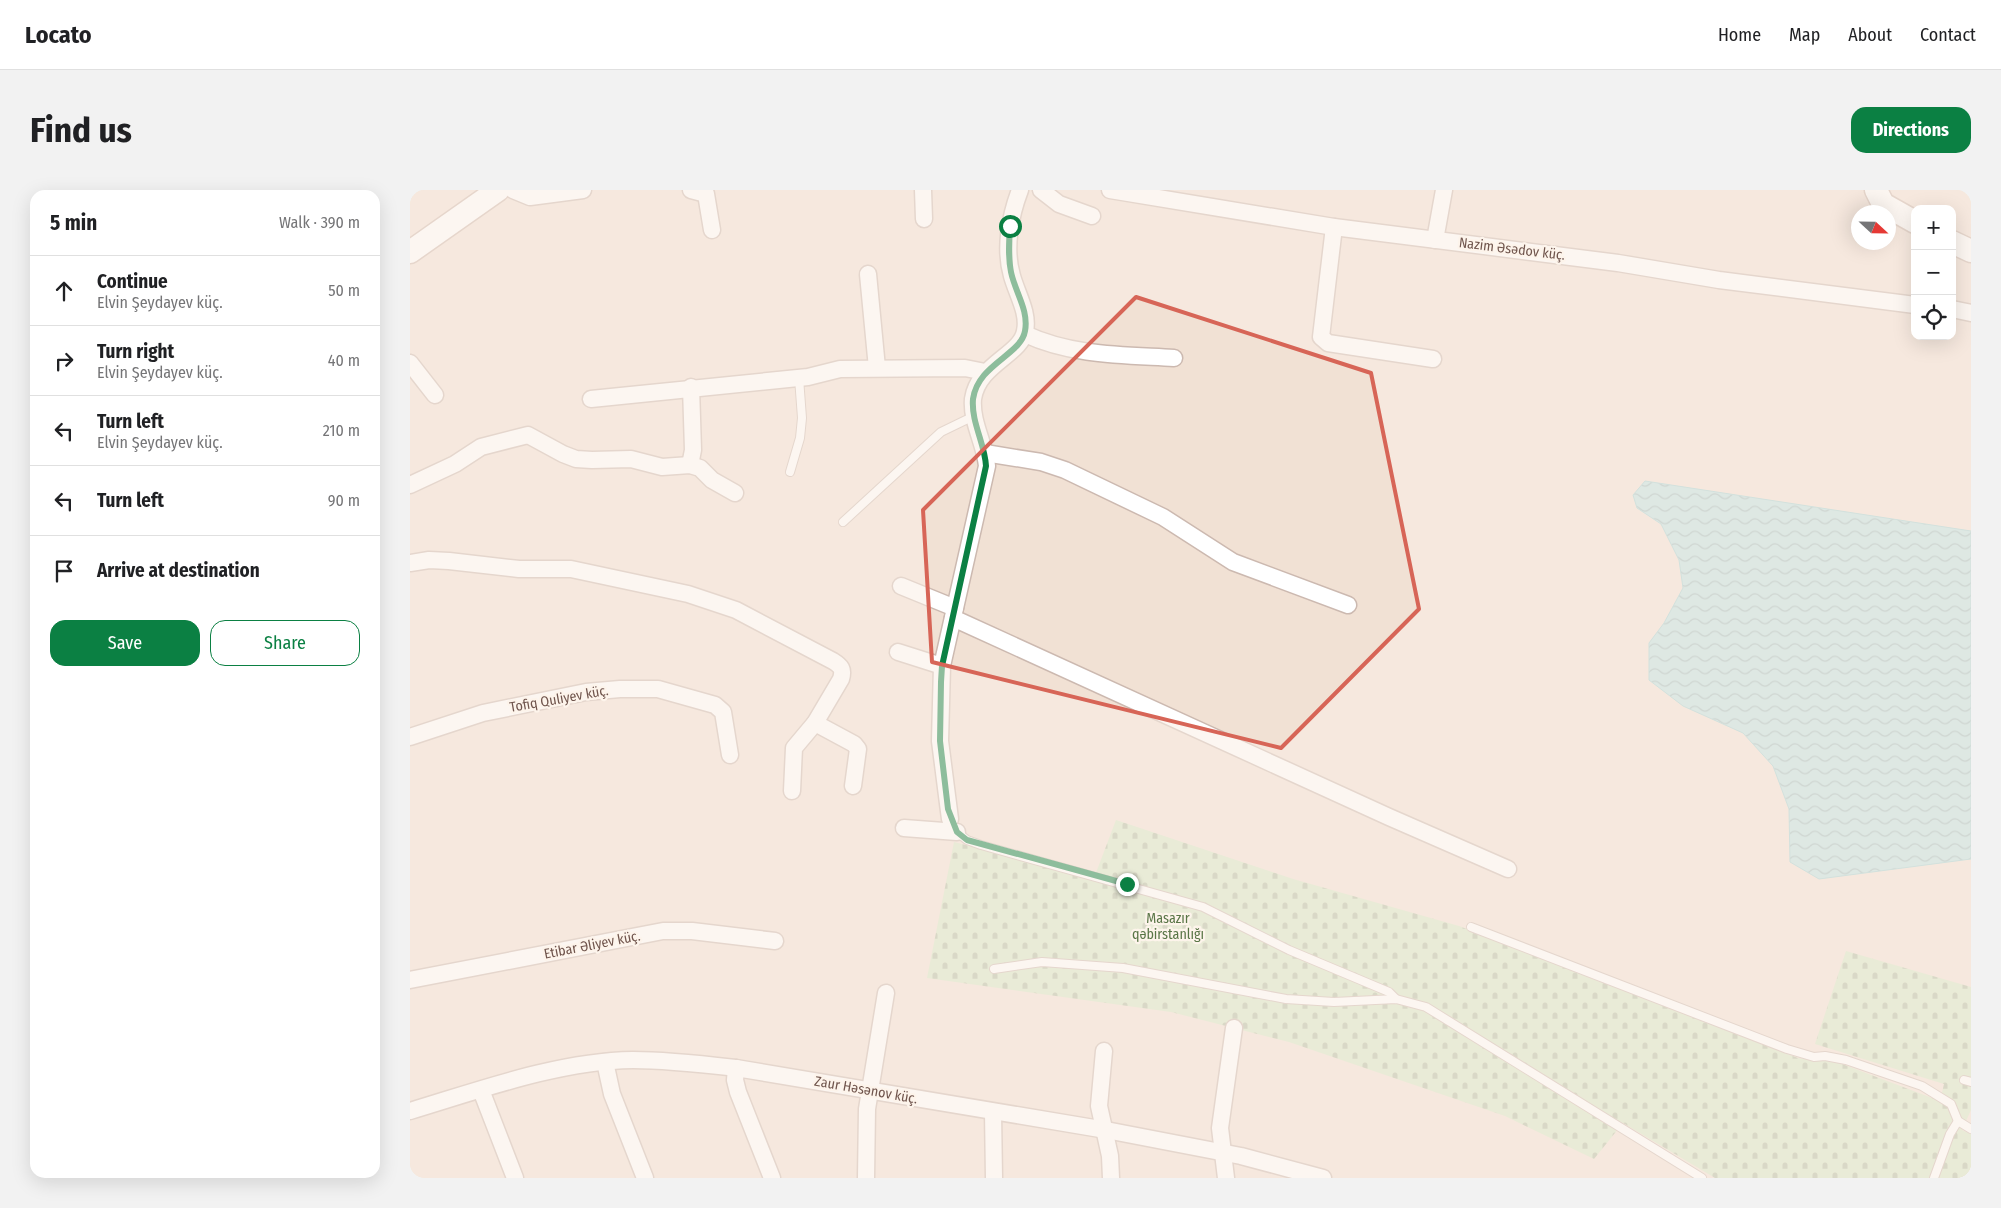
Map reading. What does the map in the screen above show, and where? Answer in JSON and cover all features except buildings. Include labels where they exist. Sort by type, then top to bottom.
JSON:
[{"type":"street","points":[[410,252],[498,190]]},
{"type":"street","points":[[513,190],[530,197],[582,190]]},
{"type":"street","points":[[691,190],[706,194],[712,230]]},
{"type":"street","points":[[923,190],[924,219]]},
{"type":"street","points":[[904,828],[954,825],[940,741],[942,666],[985,480],[985,453],[974,416],[974,397],[985,372],[1020,343],[1025,334],[1023,308],[1011,274],[1009,248],[1014,206],[1020,190]]},
{"type":"street","points":[[1041,190],[1058,204],[1092,216]]},
{"type":"street","name":"Nazim Əsədov küç.","points":[[1110,190],[1167,195],[1334,227],[1618,263],[1719,280],[1911,304]]},
{"type":"street","points":[[1435,240],[1444,190]]},
{"type":"street","points":[[1876,190],[1883,204],[1911,220]]},
{"type":"street","points":[[1334,227],[1321,337],[1328,343],[1433,358]]},
{"type":"street","points":[[1956,244],[1971,251]]},
{"type":"street","points":[[868,274],[877,368]]},
{"type":"street","points":[[1956,311],[1971,313]]},
{"type":"street","points":[[1025,334],[1044,342],[1085,352],[1174,358]]},
{"type":"street","points":[[410,363],[435,396]]},
{"type":"street","points":[[591,399],[691,387],[799,378],[840,369],[965,368],[985,372]]},
{"type":"street","points":[[690,465],[693,450],[691,387]]},
{"type":"street","points":[[410,485],[455,464],[481,447],[528,435],[563,454],[576,458],[592,460],[631,459],[662,467],[690,465],[700,468],[735,494]]},
{"type":"street","points":[[985,453],[1041,462],[1065,470],[1163,518],[1233,562],[1348,605]]},
{"type":"street","points":[[410,563],[429,560],[449,560],[519,569],[584,571],[688,594],[736,610],[841,666],[843,672],[836,692],[816,723],[794,748],[792,791]]},
{"type":"street","points":[[901,586],[954,613],[1389,818],[1508,869]]},
{"type":"street","points":[[898,652],[942,666]]},
{"type":"street","name":"Tofiq Quliyev küç.","points":[[410,737],[483,713],[586,692],[658,689],[715,705],[723,712],[730,756]]},
{"type":"street","points":[[816,723],[854,744],[858,749],[853,786]]},
{"type":"street","name":"Etibar Əliyev küç.","points":[[410,980],[663,931],[692,931],[775,941]]},
{"type":"street","points":[[866,1178],[870,1090],[886,993]]},
{"type":"street","points":[[1226,1178],[1220,1128],[1234,1028]]},
{"type":"street","points":[[1104,1051],[1099,1106],[1106,1130],[1111,1178]]},
{"type":"street","name":"Zaur Həsənov küç.","points":[[410,1111],[480,1090],[561,1070],[604,1062],[666,1061],[736,1068],[1106,1130],[1222,1152],[1322,1178]]},
{"type":"street","points":[[604,1062],[612,1094],[645,1178]]},
{"type":"street","points":[[736,1068],[735,1080],[738,1092],[772,1178]]},
{"type":"street","points":[[480,1090],[515,1178]]},
{"type":"street","points":[[993,1112],[994,1178]]},
{"type":"lane","points":[[790,472],[800,438],[802,418],[799,378]]},
{"type":"lane","points":[[843,522],[941,432],[974,416]]},
{"type":"lane","points":[[954,825],[967,840],[981,845],[1203,907],[1289,950],[1389,992],[1396,999]]},
{"type":"lane","points":[[1470,926],[1800,1054],[1846,1060],[1922,1086],[1951,1104],[1958,1121],[1971,1129]]},
{"type":"lane","points":[[994,969],[1042,962],[1123,968],[1286,999],[1334,1002],[1396,999],[1426,1007],[1702,1178]]},
{"type":"lane","points":[[1934,1178],[1950,1134],[1958,1121]]},
{"type":"highlighted area","points":[[1136,297],[1371,373],[1419,609],[1281,748],[932,662],[923,510]]},
{"type":"shaded area","points":[[410,190],[1971,190],[1971,1178],[410,1178]]},
{"type":"green space","name":"Masazır qəbirstanlığı","points":[[1116,820],[1293,879],[1459,926],[1798,1058],[1837,1062],[1940,1101],[1944,1084],[1815,1044],[1846,951],[1971,987],[1971,1110],[1962,1130],[1971,1134],[1971,1178],[1715,1178],[1623,1123],[1594,1159],[1505,1116],[1289,1042],[1171,1012],[927,978],[954,842],[1094,878]]},
{"type":"water","points":[[1645,481],[1971,531],[1971,859],[1819,879],[1790,862],[1789,809],[1773,766],[1743,733],[1683,706],[1649,680],[1649,643],[1664,623],[1683,588],[1679,560],[1661,524],[1637,508],[1633,495]]},
{"type":"route","points":[[1010,226],[1011,274],[1023,308],[1026,326],[1025,334],[1020,343],[985,372],[974,397],[974,416],[985,453],[986,466],[985,480],[942,666],[940,741],[948,809],[950,819],[957,832],[967,840],[1127,884]]}]
